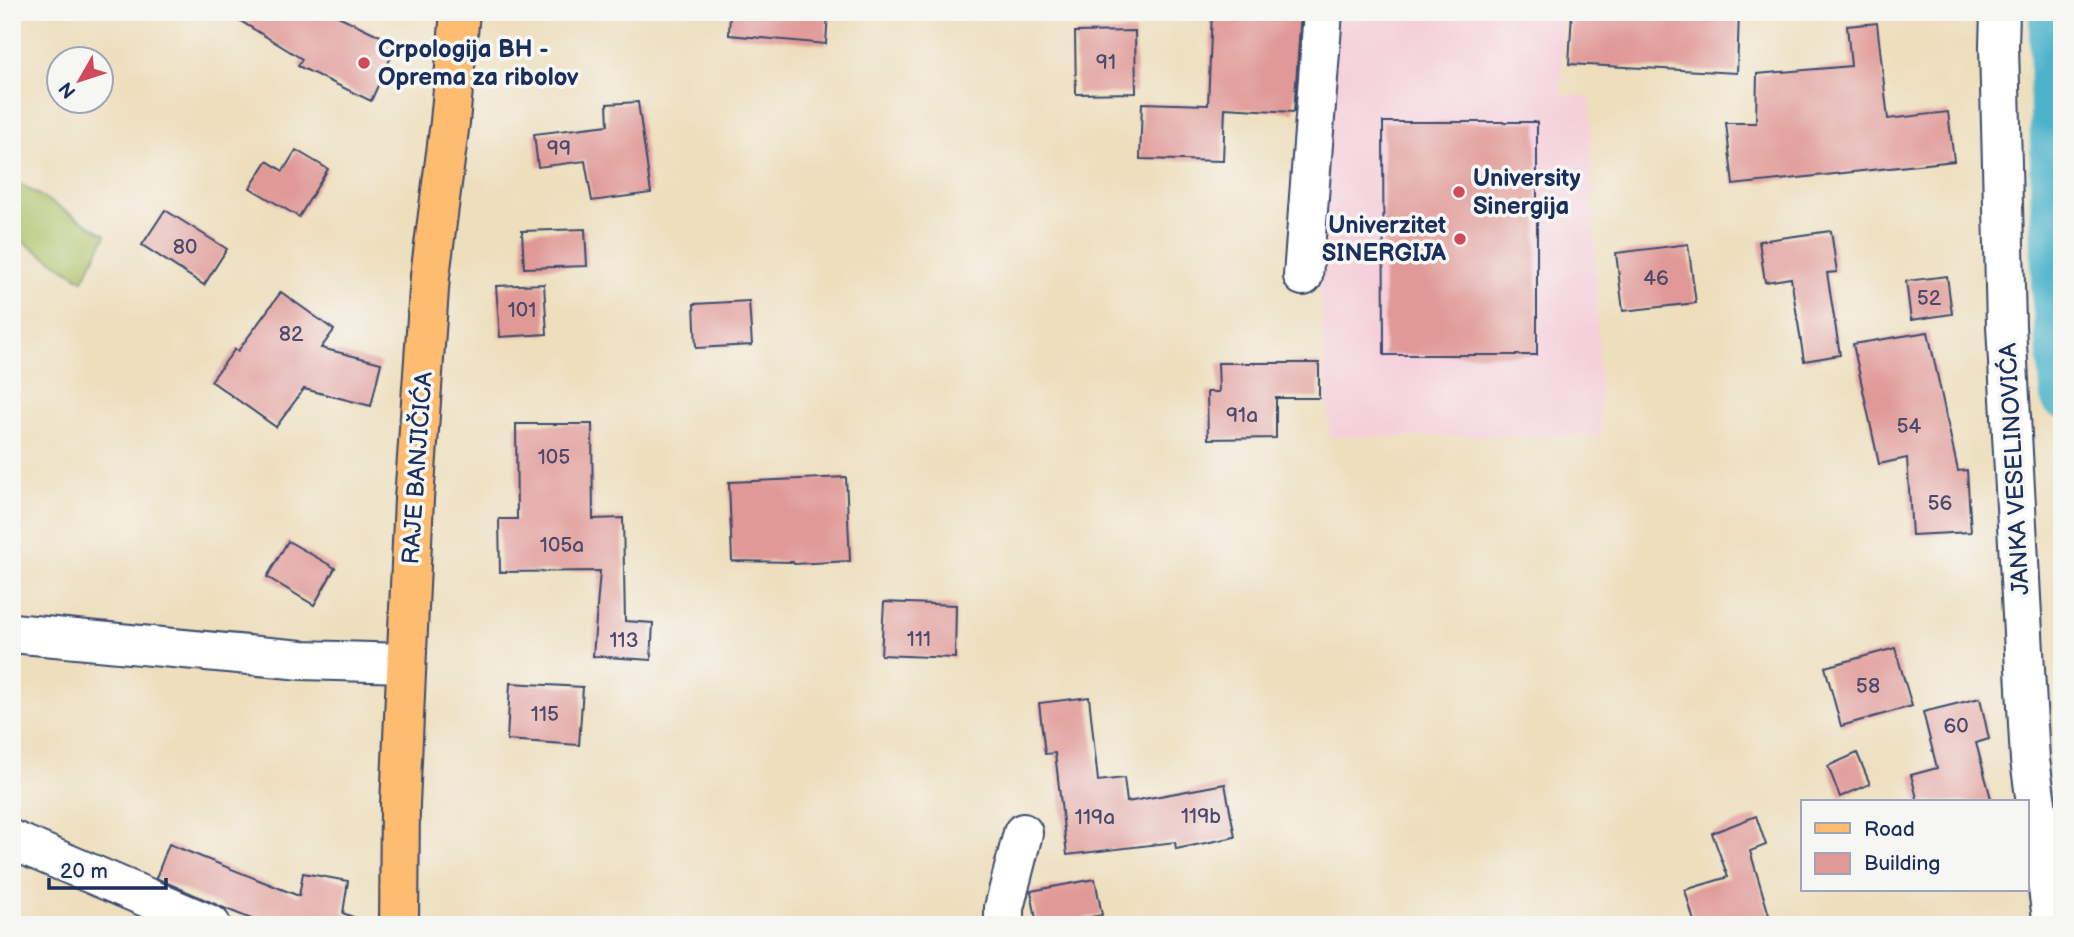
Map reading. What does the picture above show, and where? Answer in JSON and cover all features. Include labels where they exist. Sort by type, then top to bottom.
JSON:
[{"type":"main road","name":"RAJE BANJIČIĆA","points":[[399,925],[400,804],[414,499],[430,276],[450,122],[460,12]]},
{"type":"street","points":[[1303,276],[1323,12]]},
{"type":"street","name":"JANKA VESELINOVIĆA","points":[[2000,12],[1998,46],[2006,326],[2030,760],[2053,925]]},
{"type":"street","points":[[12,632],[302,660],[406,663]]},
{"type":"street","points":[[1004,925],[1004,908],[1023,833]]},
{"type":"street","points":[[12,840],[211,925]]},
{"type":"shaded area","name":"University Sinergija","points":[[1334,12],[1563,12],[1561,94],[1590,97],[1601,435],[1330,437],[1319,287]]},
{"type":"green space","points":[[12,179],[106,235],[83,280],[12,235]]},
{"type":"building","points":[[226,12],[330,12],[397,44],[371,101],[298,66],[302,59]]},
{"type":"building","points":[[730,12],[828,12],[826,44],[729,35]]},
{"type":"building","points":[[1212,12],[1301,12],[1294,112],[1225,108],[1223,161],[1140,159],[1142,103],[1208,105]]},
{"type":"building","points":[[1572,12],[1739,12],[1737,73],[1569,64]]},
{"type":"building","points":[[1877,23],[1888,119],[1948,112],[1954,161],[1733,185],[1726,123],[1756,123],[1757,74],[1851,66],[1847,26]]},
{"type":"building","points":[[1135,31],[1136,93],[1076,94],[1075,32]]},
{"type":"building","points":[[638,102],[651,193],[592,201],[585,161],[538,167],[534,134],[608,125],[607,104]]},
{"type":"building","name":"Univerzitet SINERGIJA","points":[[1383,122],[1537,122],[1537,355],[1384,355]]},
{"type":"building","points":[[296,150],[328,169],[299,217],[250,188],[267,161],[283,171]]},
{"type":"building","points":[[165,210],[227,249],[204,285],[142,245]]},
{"type":"building","points":[[585,229],[587,266],[524,268],[522,231]]},
{"type":"building","points":[[1831,231],[1837,272],[1827,273],[1840,355],[1804,361],[1791,278],[1765,282],[1759,241]]},
{"type":"building","points":[[1688,244],[1696,303],[1623,311],[1616,253]]},
{"type":"building","points":[[1947,276],[1952,314],[1911,320],[1906,281]]},
{"type":"building","points":[[544,284],[547,334],[500,337],[496,286]]},
{"type":"building","points":[[281,292],[334,330],[321,348],[381,363],[371,406],[304,389],[276,427],[211,381],[235,349],[238,351]]},
{"type":"building","points":[[749,301],[752,345],[696,348],[694,304]]},
{"type":"building","points":[[1928,332],[1958,471],[1967,470],[1971,532],[1912,535],[1907,458],[1879,464],[1853,344]]},
{"type":"building","points":[[1218,363],[1319,363],[1319,398],[1276,398],[1276,438],[1208,439],[1207,392],[1219,392]]},
{"type":"building","points":[[516,424],[592,424],[593,519],[623,518],[625,621],[653,623],[651,660],[593,656],[600,571],[500,572],[499,519],[517,519]]},
{"type":"building","points":[[846,477],[850,561],[794,564],[732,561],[729,482]]},
{"type":"building","points":[[288,541],[335,568],[314,605],[267,577]]},
{"type":"building","points":[[884,602],[956,605],[955,658],[881,655]]},
{"type":"building","points":[[1895,648],[1912,706],[1841,726],[1825,667]]},
{"type":"building","points":[[510,683],[583,687],[579,745],[507,740]]},
{"type":"building","points":[[1089,697],[1098,781],[1124,778],[1127,802],[1225,784],[1235,837],[1176,849],[1175,842],[1067,855],[1055,753],[1045,754],[1039,703]]},
{"type":"building","points":[[1980,698],[1989,739],[1976,743],[1991,800],[1917,800],[1911,775],[1937,768],[1923,712]]},
{"type":"building","points":[[1857,753],[1870,784],[1840,797],[1828,766]]},
{"type":"building","points":[[1756,816],[1766,845],[1750,851],[1772,925],[1695,925],[1685,890],[1728,877],[1712,833]]},
{"type":"building","points":[[169,844],[299,896],[303,873],[348,881],[343,913],[368,925],[266,925],[224,908],[156,878]]},
{"type":"building","points":[[1095,879],[1102,915],[1037,925],[1031,891]]},
{"type":"waterway","points":[[2050,12],[2052,292],[2062,398]]},
{"type":"place","name":"Crpologija BH - Oprema za ribolov","points":[[364,63]]},
{"type":"place","name":"University Sinergija","points":[[1459,192]]},
{"type":"place","name":"Univerzitet SINERGIJA","points":[[1460,239]]}]
